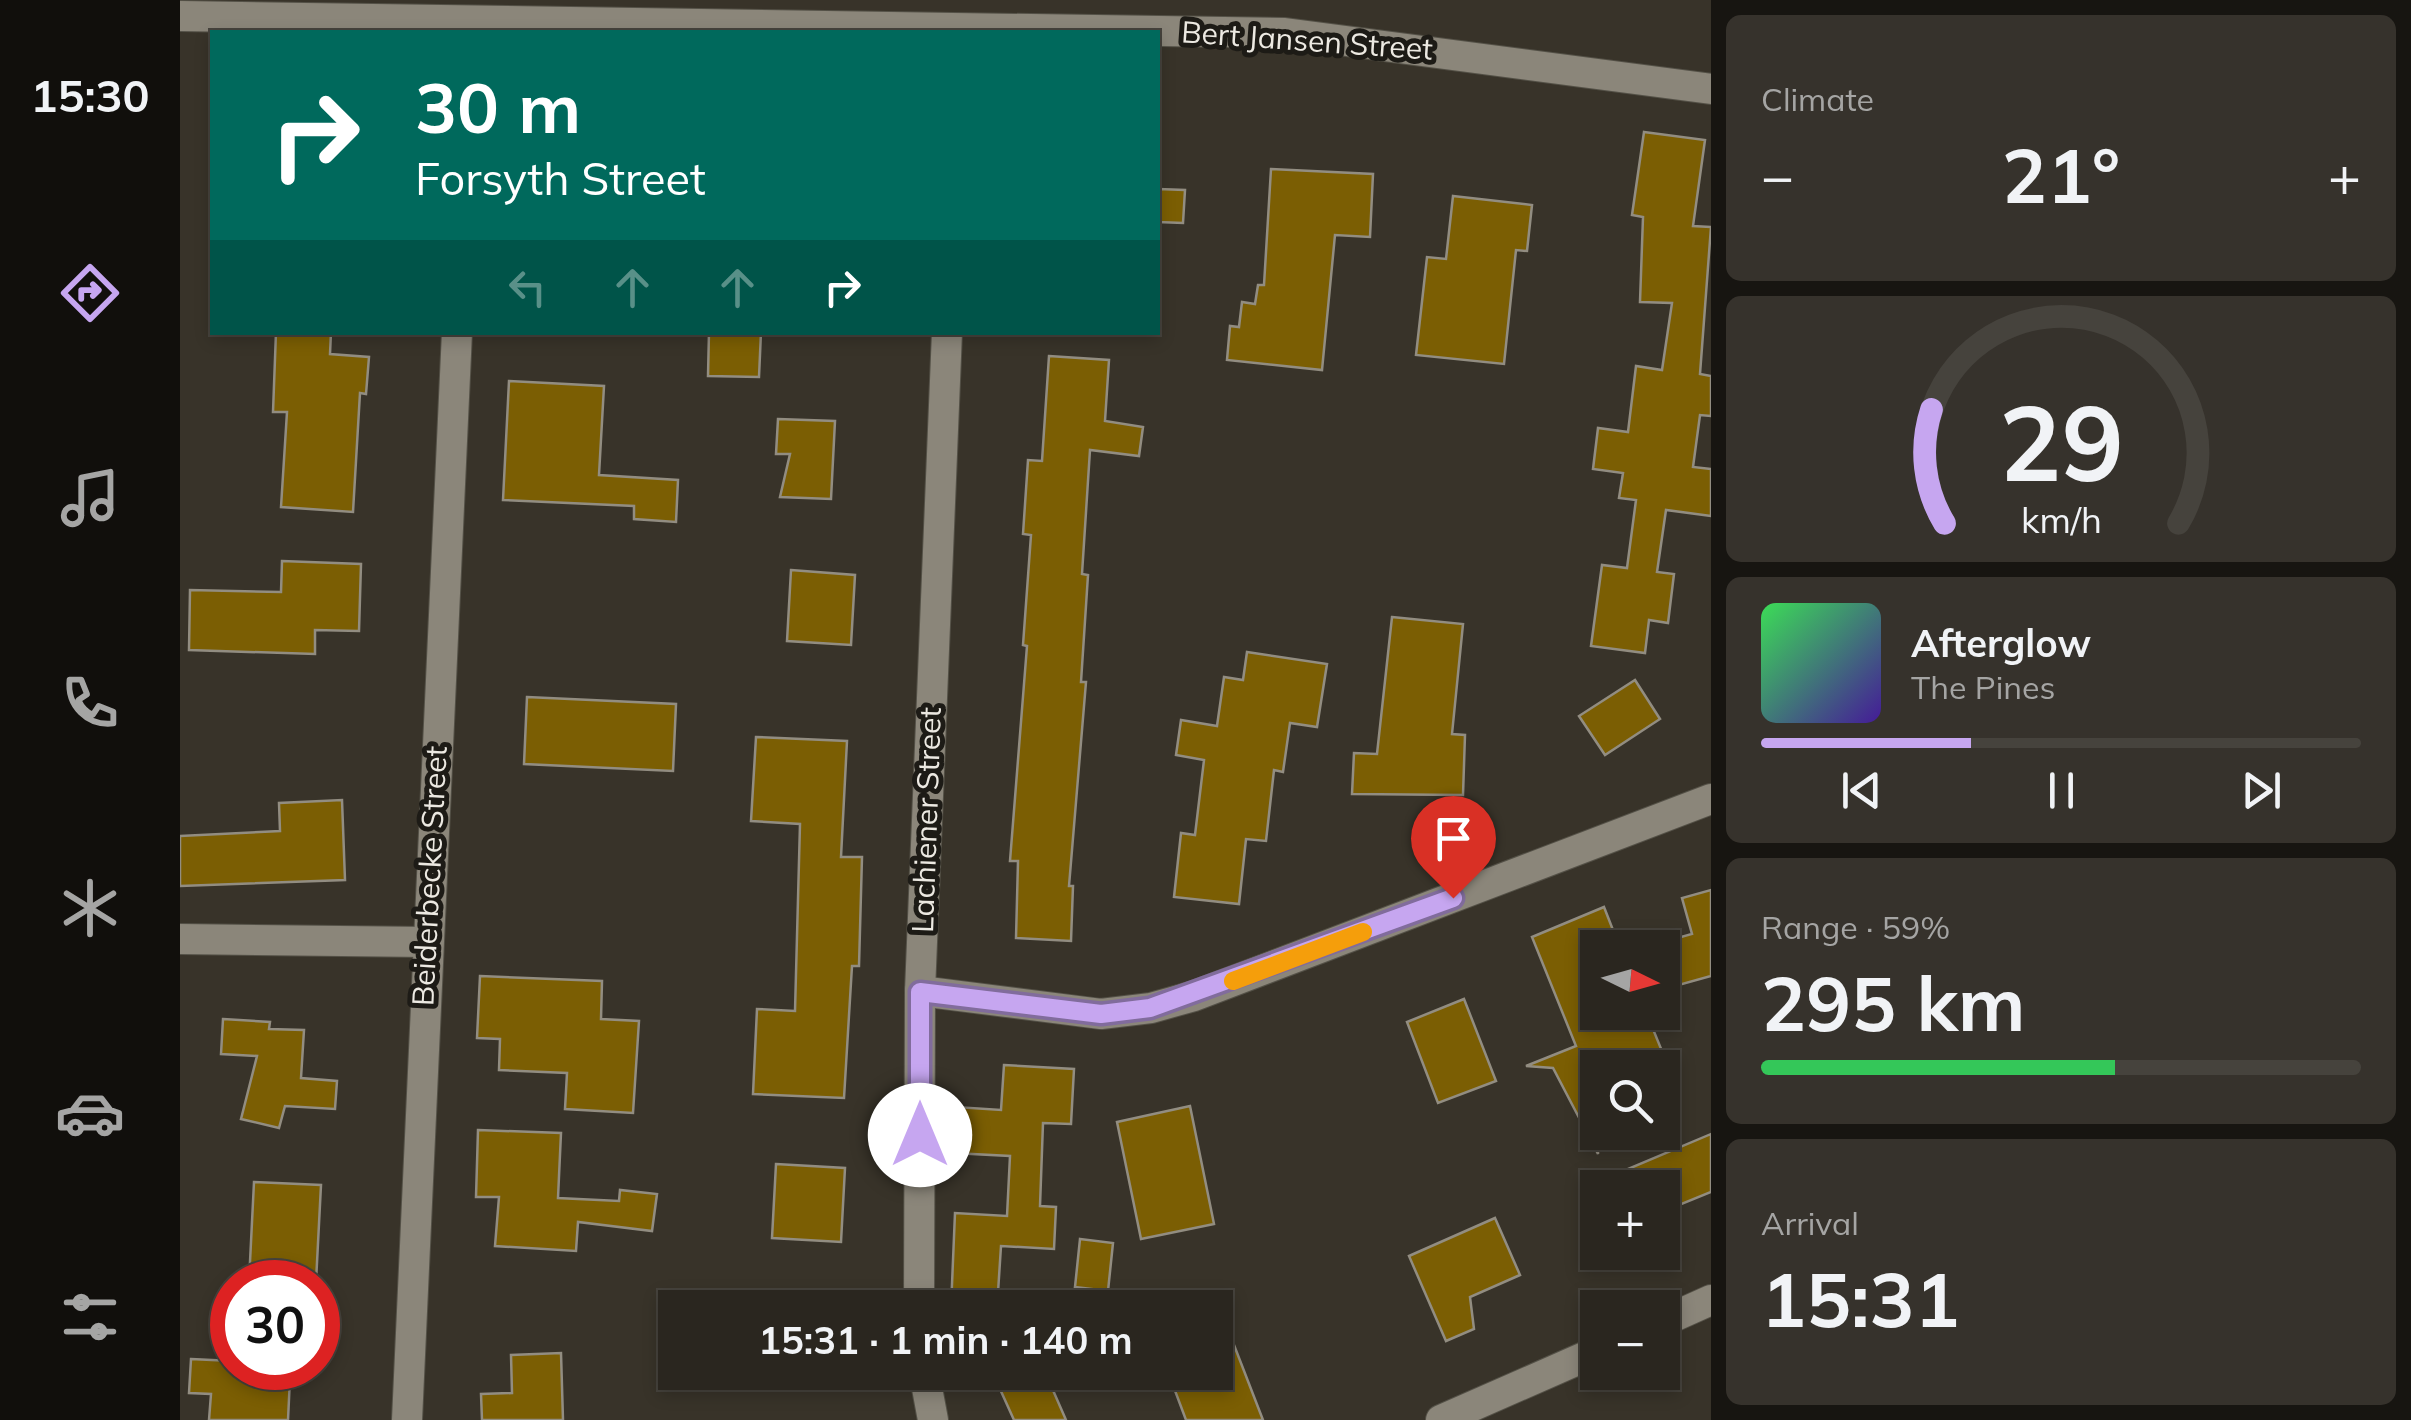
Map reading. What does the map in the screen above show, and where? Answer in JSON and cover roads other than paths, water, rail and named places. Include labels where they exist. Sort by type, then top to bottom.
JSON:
[{"type":"street","name":"Bert Jansen Street","points":[[180,16],[959,19],[1285,34],[1711,89]]},
{"type":"street","name":"Beiderbecke Street","points":[[407,1420],[457,335]]},
{"type":"street","name":"Lachiener Street","points":[[919,1290],[920,992],[947,335]]},
{"type":"street","points":[[920,992],[1101,1014],[1150,1008],[1194,996],[1711,799]]},
{"type":"street","points":[[180,938],[427,942]]},
{"type":"street","points":[[1680,1314],[1711,1300]]},
{"type":"street","points":[[1442,1420],[1580,1359]]},
{"type":"street","points":[[927,1390],[933,1420]]}]
